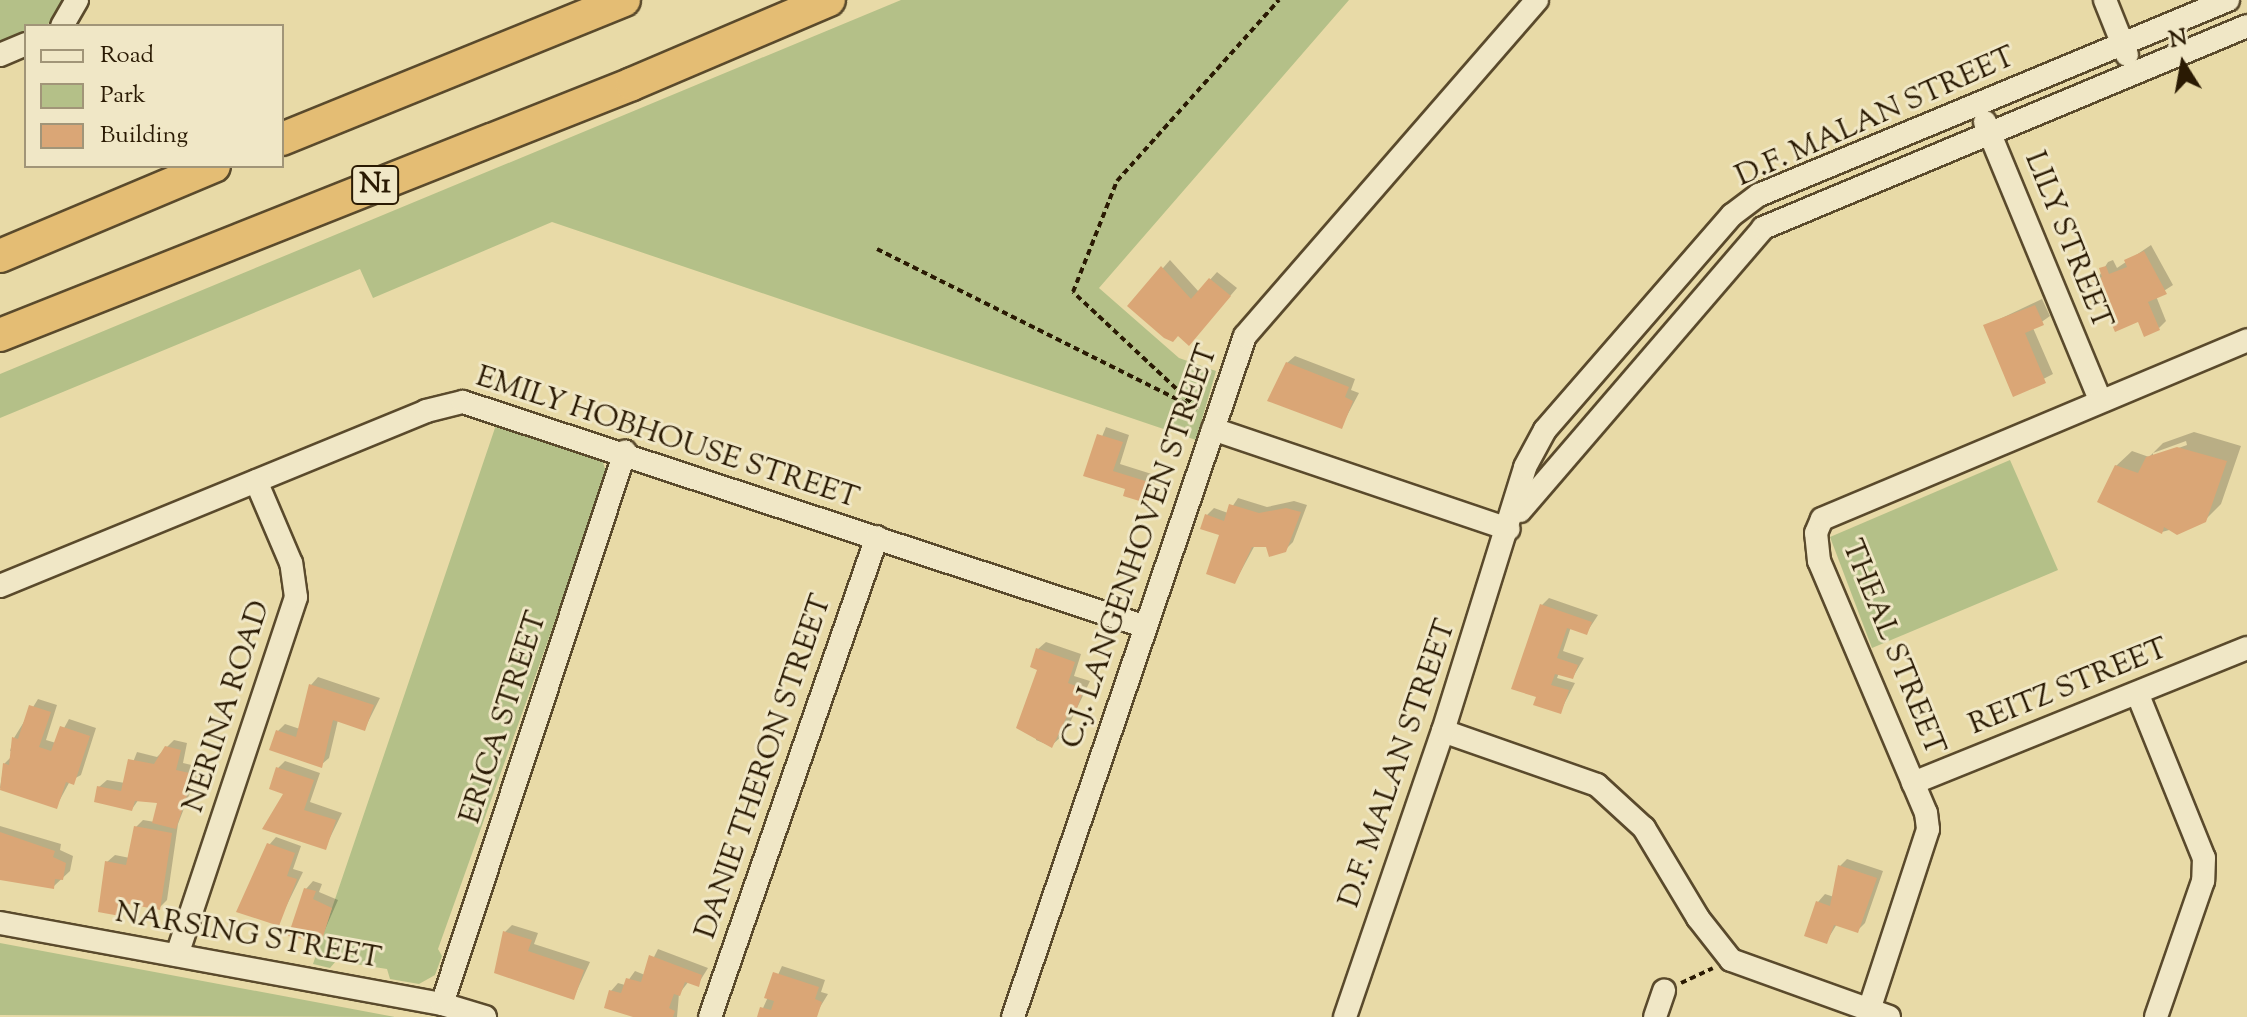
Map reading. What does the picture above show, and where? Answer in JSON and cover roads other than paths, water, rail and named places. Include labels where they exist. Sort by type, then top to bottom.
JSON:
[{"type":"highway","points":[[284,138],[624,0]]},
{"type":"highway","name":"N1","points":[[0,335],[632,84],[829,0]]},
{"type":"highway","points":[[0,246],[207,168]]},
{"type":"highway","points":[[0,256],[207,168]]},
{"type":"street","points":[[63,24],[77,0]]},
{"type":"street","name":"C.J. LANGENHOVEN STREET","points":[[1013,1017],[1234,362],[1258,319],[1537,0]]},
{"type":"street","points":[[2105,0],[2134,72]]},
{"type":"street","name":"D.F. MALAN STREET","points":[[1345,1017],[1443,731],[1509,529],[1525,467],[1545,430],[1740,207],[1759,195],[2228,0]]},
{"type":"street","name":"D.F. MALAN STREET","points":[[1509,529],[1531,492],[1763,228],[2247,26]]},
{"type":"street","points":[[0,55],[24,45]]},
{"type":"street","name":"LILY STREET","points":[[1978,106],[2100,400]]},
{"type":"street","points":[[1740,207],[1763,228]]},
{"type":"street","name":"THEAL STREET","points":[[1879,1014],[1928,829],[1913,783],[1819,561],[1816,533],[1822,519],[2247,340]]},
{"type":"street","name":"EMILY HOBHOUSE STREET","points":[[0,586],[448,403],[473,402],[1146,627]]},
{"type":"street","points":[[1213,429],[1509,529]]},
{"type":"street","name":"ERICA STREET","points":[[442,1004],[625,452]]},
{"type":"street","name":"NERINA ROAD","points":[[177,955],[296,597],[291,563],[256,481]]},
{"type":"street","name":"DANIE THERON STREET","points":[[710,1017],[877,537]]},
{"type":"street","name":"REITZ STREET","points":[[1913,783],[2138,695],[2247,648]]},
{"type":"street","points":[[2138,695],[2204,858],[2203,881],[2156,1017]]},
{"type":"street","points":[[1443,731],[1597,785],[1615,797],[1644,828],[1698,918],[1731,960],[1879,1014]]},
{"type":"street","name":"NARSING STREET","points":[[0,923],[442,1004],[485,1017]]},
{"type":"street","points":[[1655,1017],[1664,991]]}]
